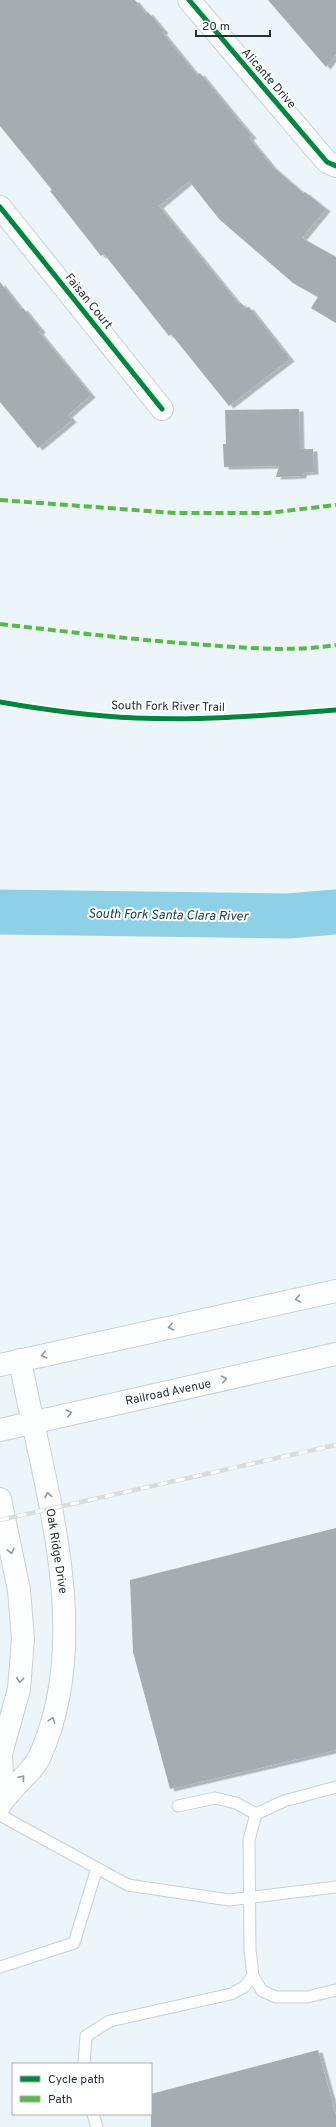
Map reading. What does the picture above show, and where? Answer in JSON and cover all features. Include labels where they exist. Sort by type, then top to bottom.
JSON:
[{"type":"main road","name":"Alicante Drive","points":[[188,0],[327,162],[336,166]]},
{"type":"main road","name":"Faisan Court","points":[[0,207],[162,409]]},
{"type":"main road","points":[[10,1362],[336,1291]]},
{"type":"main road","name":"Railroad Avenue","points":[[0,1430],[336,1354]]},
{"type":"main road","name":"Oak Ridge Drive","points":[[1,1806],[40,1757],[58,1702],[64,1648],[65,1597],[60,1552],[31,1422],[10,1362]]},
{"type":"main road","points":[[0,1499],[19,1590],[23,1639],[19,1689],[1,1754],[1,1806]]},
{"type":"lane","points":[[336,1787],[284,1800],[256,1814],[249,1840],[251,1898],[250,1950],[253,1976],[262,1991],[276,1997],[307,1997],[336,1990]]},
{"type":"lane","points":[[178,1806],[215,1798],[236,1804],[256,1814]]},
{"type":"lane","points":[[1,1806],[97,1868],[128,1885],[229,1900],[336,1887]]},
{"type":"lane","points":[[0,1967],[74,1943],[97,1868]]},
{"type":"lane","points":[[84,2063],[86,2036],[110,2021],[231,1994],[244,1987],[253,1976]]},
{"type":"lane","points":[[93,2115],[97,2127]]},
{"type":"building","points":[[0,0],[135,0],[146,14],[148,12],[164,31],[162,32],[197,75],[200,73],[252,136],[249,138],[272,166],[303,193],[305,192],[326,209],[302,238],[336,257],[336,323],[311,308],[318,297],[293,283],[219,219],[189,181],[159,206],[239,304],[241,303],[246,308],[249,307],[290,359],[229,406],[171,334],[169,336],[104,254],[101,256],[50,191],[52,190],[0,126]]},
{"type":"building","points":[[268,0],[336,0],[336,54],[326,67]]},
{"type":"building","points":[[0,282],[21,309],[23,308],[41,330],[39,332],[91,395],[68,415],[72,420],[38,448],[0,402]]},
{"type":"building","points":[[299,409],[300,449],[313,449],[314,472],[302,473],[302,476],[276,477],[279,466],[224,467],[223,444],[226,444],[225,410]]},
{"type":"building","points":[[336,1528],[336,1750],[170,1789],[133,1652],[130,1580]]},
{"type":"building","points":[[318,2050],[336,2116],[336,2127],[151,2127],[152,2094]]},
{"type":"waterway","name":"South Fork Santa Clara River","points":[[0,912],[288,916],[336,912]]},
{"type":"railway","points":[[0,1520],[336,1445]]},
{"type":"marked path","points":[[0,500],[175,513],[268,513],[336,505]]},
{"type":"marked path","points":[[0,624],[180,643],[238,647],[287,649],[336,645]]},
{"type":"cycle path","points":[[189,0],[327,162],[336,166]]},
{"type":"cycle path","points":[[0,207],[162,409]]},
{"type":"cycle path","name":"South Fork River Trail","points":[[0,702],[85,714],[161,719],[236,717],[336,710]]}]
